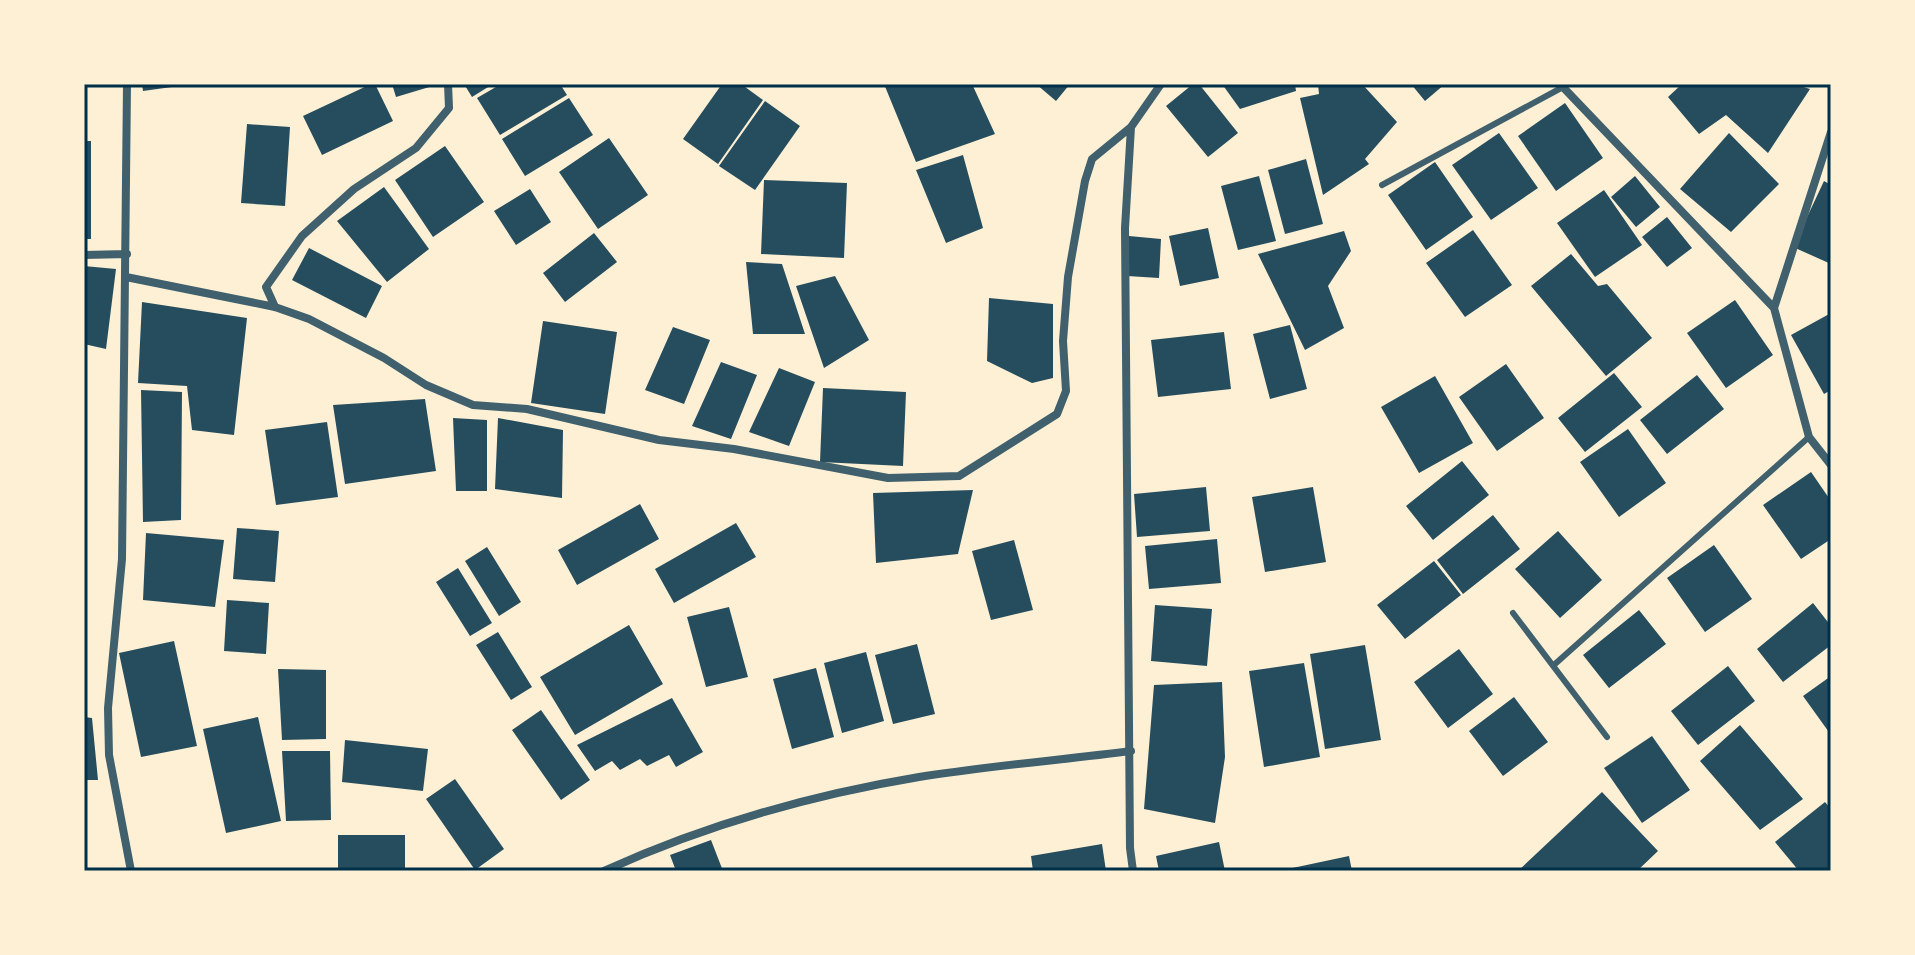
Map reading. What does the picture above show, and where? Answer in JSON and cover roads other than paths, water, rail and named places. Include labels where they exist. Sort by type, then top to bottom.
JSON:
[{"type":"street","points":[[127,84],[122,559],[108,708],[109,755],[131,871]]},
{"type":"street","points":[[275,307],[266,287],[302,236],[354,189],[416,148],[449,108],[448,84]]},
{"type":"street","points":[[126,277],[275,307],[335,332],[426,385],[473,405],[527,409],[659,440],[734,449],[888,478],[959,476],[1057,414],[1066,391],[1063,341],[1067,290],[1085,181],[1092,159],[1131,127],[1161,84]]},
{"type":"street","points":[[1562,86],[1774,308],[1809,437],[1831,465]]},
{"type":"street","points":[[1131,127],[1125,228],[1130,848],[1133,871]]},
{"type":"street","points":[[1774,308],[1831,132]]},
{"type":"street","points":[[84,255],[127,254]]},
{"type":"street","points":[[604,871],[707,829],[826,797],[919,777],[1131,751]]},
{"type":"lane","points":[[1382,185],[1562,86]]},
{"type":"lane","points":[[1555,664],[1809,437]]},
{"type":"lane","points":[[1513,613],[1555,664],[1607,737]]}]
